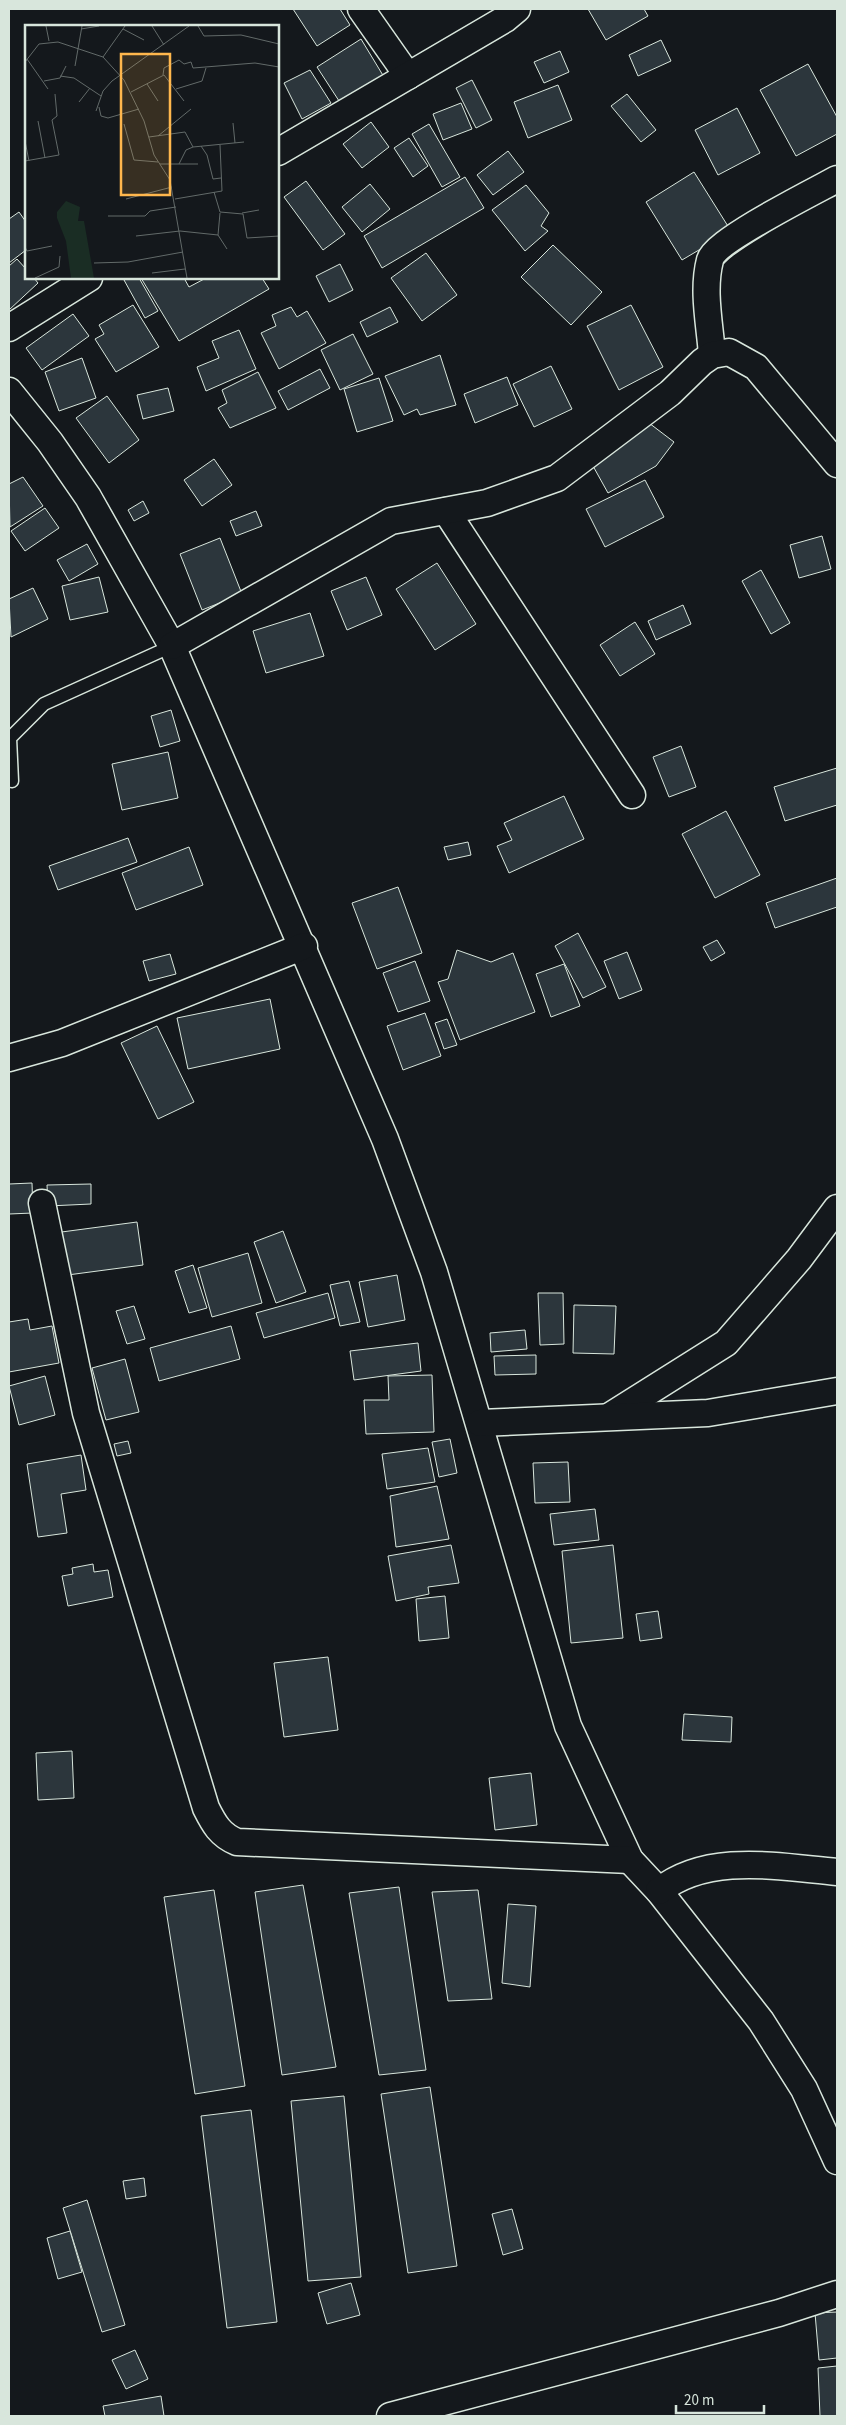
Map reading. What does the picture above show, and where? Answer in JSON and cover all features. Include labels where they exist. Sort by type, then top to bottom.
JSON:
[{"type":"street","points":[[361,9],[408,76]]},
{"type":"street","points":[[279,151],[505,19],[517,9]]},
{"type":"street","points":[[712,355],[706,287],[710,258],[732,237],[837,179]]},
{"type":"street","points":[[9,328],[87,279]]},
{"type":"street","points":[[172,646],[391,521],[487,503],[557,478],[670,393],[702,362],[712,355],[729,352],[756,367],[837,464]]},
{"type":"street","points":[[9,391],[50,442],[88,496],[172,646],[304,946],[385,1139],[434,1272],[568,1726],[630,1860],[659,1892],[761,2021],[804,2089],[837,2161]]},
{"type":"street","points":[[446,511],[632,795]]},
{"type":"street","points":[[9,1058],[62,1043],[304,946]]},
{"type":"street","points":[[42,1203],[86,1413],[206,1808],[216,1827],[225,1837],[237,1842],[630,1860]]},
{"type":"street","points":[[609,1417],[726,1343],[798,1259],[837,1208]]},
{"type":"street","points":[[480,1423],[708,1413],[837,1391]]},
{"type":"street","points":[[659,1892],[675,1878],[701,1870],[739,1865],[837,1872]]},
{"type":"street","points":[[390,2416],[779,2313],[837,2294]]},
{"type":"lane","points":[[12,781],[10,738],[44,704],[172,646]]},
{"type":"building","points":[[293,9],[340,9],[350,25],[317,46]]},
{"type":"building","points":[[588,9],[644,9],[648,16],[606,40]]},
{"type":"building","points":[[361,39],[384,77],[341,104],[317,67]]},
{"type":"building","points":[[661,40],[671,61],[638,76],[629,55]]},
{"type":"building","points":[[560,51],[569,72],[544,83],[534,62]]},
{"type":"building","points":[[808,64],[837,117],[837,134],[796,156],[760,90]]},
{"type":"building","points":[[310,70],[331,103],[302,119],[284,83]]},
{"type":"building","points":[[472,80],[492,120],[476,128],[456,88]]},
{"type":"building","points":[[558,85],[572,120],[528,138],[514,102]]},
{"type":"building","points":[[627,94],[656,130],[641,142],[611,106]]},
{"type":"building","points":[[461,103],[472,129],[443,140],[433,114]]},
{"type":"building","points":[[737,108],[760,153],[718,175],[695,130]]},
{"type":"building","points":[[371,122],[389,147],[362,168],[343,144]]},
{"type":"building","points":[[429,124],[460,177],[442,187],[412,134]]},
{"type":"building","points":[[409,138],[428,166],[413,177],[394,148]]},
{"type":"building","points":[[508,151],[524,172],[493,195],[477,175]]},
{"type":"building","points":[[694,172],[731,231],[682,260],[646,202]]},
{"type":"building","points":[[465,177],[484,208],[382,268],[364,236]]},
{"type":"building","points":[[306,181],[345,234],[323,250],[284,197]]},
{"type":"building","points":[[370,184],[390,209],[362,232],[342,207]]},
{"type":"building","points":[[526,185],[549,213],[541,226],[548,231],[525,251],[492,210]]},
{"type":"building","points":[[19,212],[25,221],[25,251],[9,263],[9,219]]},
{"type":"building","points":[[553,245],[602,292],[571,325],[521,277]]},
{"type":"building","points":[[426,253],[457,295],[422,321],[391,278]]},
{"type":"building","points":[[17,259],[25,268],[25,279],[35,279],[38,283],[9,310],[9,266]]},
{"type":"building","points":[[340,264],[353,290],[329,302],[316,276]]},
{"type":"building","points":[[140,279],[158,311],[145,318],[124,280]]},
{"type":"building","points":[[142,279],[185,279],[189,287],[204,279],[263,279],[269,289],[179,341]]},
{"type":"building","points":[[133,305],[159,347],[116,372],[95,339],[104,334],[99,325]]},
{"type":"building","points":[[631,305],[663,367],[619,390],[587,326]]},
{"type":"building","points":[[291,307],[297,317],[307,311],[326,343],[279,369],[261,333],[276,326],[272,315]]},
{"type":"building","points":[[390,307],[398,322],[367,337],[360,322]]},
{"type":"building","points":[[73,314],[89,336],[42,370],[26,348]]},
{"type":"building","points":[[239,330],[256,369],[206,391],[197,367],[219,358],[212,341]]},
{"type":"building","points":[[353,334],[373,374],[340,390],[321,350]]},
{"type":"building","points":[[440,355],[456,405],[420,415],[417,409],[404,415],[385,376]]},
{"type":"building","points":[[82,358],[96,398],[59,411],[45,372]]},
{"type":"building","points":[[551,366],[572,409],[534,427],[513,384]]},
{"type":"building","points":[[320,369],[330,388],[288,410],[278,391]]},
{"type":"building","points":[[258,372],[276,408],[230,428],[218,408],[227,403],[222,390]]},
{"type":"building","points":[[507,377],[518,405],[475,423],[464,394]]},
{"type":"building","points":[[379,378],[393,421],[357,432],[344,389]]},
{"type":"building","points":[[168,388],[174,411],[143,419],[137,395]]},
{"type":"building","points":[[107,396],[139,440],[109,463],[76,418]]},
{"type":"building","points":[[649,423],[674,442],[656,466],[608,493],[588,457]]},
{"type":"building","points":[[214,459],[232,485],[202,506],[184,480]]},
{"type":"building","points":[[23,477],[43,506],[10,527],[9,484]]},
{"type":"building","points":[[645,480],[664,517],[605,547],[586,509]]},
{"type":"building","points":[[143,501],[149,513],[134,521],[128,510]]},
{"type":"building","points":[[45,508],[59,528],[25,551],[11,531]]},
{"type":"building","points":[[256,511],[262,526],[236,536],[230,521]]},
{"type":"building","points":[[822,536],[831,569],[799,578],[790,545]]},
{"type":"building","points":[[220,538],[242,594],[202,610],[180,554]]},
{"type":"building","points":[[87,544],[98,564],[69,581],[57,560]]},
{"type":"building","points":[[437,563],[476,624],[435,650],[396,589]]},
{"type":"building","points":[[761,570],[790,623],[771,634],[742,581]]},
{"type":"building","points":[[99,577],[108,612],[70,620],[62,586]]},
{"type":"building","points":[[366,577],[382,615],[347,630],[331,591]]},
{"type":"building","points":[[33,588],[48,619],[11,637],[9,599]]},
{"type":"building","points":[[683,605],[691,624],[656,640],[648,621]]},
{"type":"building","points":[[310,613],[324,656],[266,673],[253,631]]},
{"type":"building","points":[[635,622],[655,654],[620,676],[600,645]]},
{"type":"building","points":[[171,710],[180,741],[160,747],[151,716]]},
{"type":"building","points":[[681,746],[696,787],[669,797],[653,757]]},
{"type":"building","points":[[168,752],[178,798],[122,810],[112,764]]},
{"type":"building","points":[[837,768],[837,805],[785,821],[774,787]]},
{"type":"building","points":[[564,796],[584,839],[509,873],[497,846],[512,840],[504,823]]},
{"type":"building","points":[[726,811],[760,875],[715,898],[682,834]]},
{"type":"building","points":[[128,838],[137,862],[58,890],[49,866]]},
{"type":"building","points":[[468,842],[471,855],[448,860],[444,847]]},
{"type":"building","points":[[189,847],[203,885],[136,910],[122,873]]},
{"type":"building","points":[[837,878],[837,907],[775,928],[766,903]]},
{"type":"building","points":[[398,887],[422,953],[377,969],[352,903]]},
{"type":"building","points":[[578,933],[606,987],[583,998],[555,946]]},
{"type":"building","points":[[717,940],[725,953],[711,961],[703,947]]},
{"type":"building","points":[[457,950],[491,962],[513,953],[535,1012],[460,1040],[438,982],[448,979]]},
{"type":"building","points":[[627,952],[642,990],[619,999],[604,961]]},
{"type":"building","points":[[170,954],[176,974],[149,981],[143,961]]},
{"type":"building","points":[[415,961],[430,1001],[398,1012],[383,973]]},
{"type":"building","points":[[564,964],[580,1006],[551,1017],[536,974]]},
{"type":"building","points":[[270,999],[280,1049],[188,1069],[177,1018]]},
{"type":"building","points":[[425,1013],[441,1056],[403,1070],[387,1026]]},
{"type":"building","points":[[447,1019],[457,1045],[444,1049],[435,1023]]},
{"type":"building","points":[[157,1026],[194,1102],[158,1119],[121,1043]]},
{"type":"building","points":[[32,1183],[33,1213],[9,1214],[9,1184]]},
{"type":"building","points":[[91,1184],[91,1204],[48,1206],[47,1185]]},
{"type":"building","points":[[137,1222],[143,1265],[60,1276],[54,1233]]},
{"type":"building","points":[[283,1231],[306,1292],[276,1303],[254,1242]]},
{"type":"building","points":[[248,1253],[262,1303],[212,1317],[198,1268]]},
{"type":"building","points":[[193,1265],[207,1308],[189,1313],[175,1271]]},
{"type":"building","points":[[397,1275],[405,1320],[368,1327],[359,1282]]},
{"type":"building","points":[[349,1281],[360,1322],[340,1326],[330,1285]]},
{"type":"building","points":[[328,1293],[335,1318],[264,1338],[256,1313]]},
{"type":"building","points":[[538,1293],[563,1293],[564,1344],[540,1345]]},
{"type":"building","points":[[574,1305],[616,1306],[614,1354],[573,1353]]},
{"type":"building","points":[[134,1306],[145,1339],[127,1344],[116,1311]]},
{"type":"building","points":[[28,1319],[30,1330],[52,1326],[59,1363],[9,1372],[9,1322]]},
{"type":"building","points":[[231,1326],[240,1359],[159,1381],[150,1348]]},
{"type":"building","points":[[525,1330],[527,1349],[491,1352],[490,1333]]},
{"type":"building","points":[[418,1343],[421,1371],[354,1380],[350,1351]]},
{"type":"building","points":[[536,1355],[536,1374],[495,1375],[494,1356]]},
{"type":"building","points":[[125,1359],[139,1412],[106,1420],[92,1368]]},
{"type":"building","points":[[432,1375],[434,1432],[366,1434],[364,1400],[389,1400],[388,1376]]},
{"type":"building","points":[[45,1376],[55,1415],[19,1425],[9,1386]]},
{"type":"building","points":[[450,1439],[457,1473],[439,1477],[432,1442]]},
{"type":"building","points":[[128,1441],[131,1453],[117,1456],[114,1444]]},
{"type":"building","points":[[428,1448],[435,1482],[387,1489],[382,1454]]},
{"type":"building","points":[[81,1455],[86,1490],[61,1494],[67,1533],[38,1537],[27,1464]]},
{"type":"building","points":[[568,1462],[570,1502],[535,1503],[533,1463]]},
{"type":"building","points":[[437,1486],[449,1539],[396,1547],[390,1496]]},
{"type":"building","points":[[595,1509],[599,1540],[554,1545],[550,1514]]},
{"type":"building","points":[[451,1545],[459,1583],[428,1587],[429,1594],[396,1601],[388,1556]]},
{"type":"building","points":[[613,1545],[623,1638],[571,1643],[562,1551]]},
{"type":"building","points":[[93,1564],[94,1572],[108,1570],[113,1597],[68,1606],[62,1576],[73,1574],[72,1568]]},
{"type":"building","points":[[445,1596],[449,1638],[419,1641],[416,1599]]},
{"type":"building","points":[[658,1611],[662,1638],[640,1641],[636,1614]]},
{"type":"building","points":[[328,1657],[338,1730],[284,1737],[274,1663]]},
{"type":"building","points":[[684,1714],[732,1717],[731,1742],[682,1740]]},
{"type":"building","points":[[72,1751],[74,1798],[38,1800],[36,1753]]},
{"type":"building","points":[[531,1773],[537,1825],[495,1830],[489,1778]]},
{"type":"building","points":[[303,1885],[336,2067],[282,2075],[255,1892]]},
{"type":"building","points":[[399,1887],[426,2070],[379,2075],[349,1893]]},
{"type":"building","points":[[214,1890],[245,2086],[195,2094],[164,1897]]},
{"type":"building","points":[[478,1890],[492,1999],[448,2001],[432,1892]]},
{"type":"building","points":[[508,1904],[536,1906],[530,1987],[502,1983]]},
{"type":"building","points":[[430,2087],[457,2266],[408,2273],[381,2094]]},
{"type":"building","points":[[344,2096],[361,2277],[308,2281],[291,2101]]},
{"type":"building","points":[[251,2110],[277,2322],[227,2328],[201,2116]]},
{"type":"building","points":[[144,2178],[146,2196],[126,2199],[123,2181]]},
{"type":"building","points":[[87,2200],[125,2325],[102,2332],[63,2208]]},
{"type":"building","points":[[512,2209],[523,2249],[503,2255],[492,2214]]},
{"type":"building","points":[[70,2231],[82,2272],[58,2279],[47,2238]]},
{"type":"building","points":[[351,2283],[360,2315],[327,2324],[318,2293]]},
{"type":"building","points":[[837,2312],[837,2358],[819,2360],[815,2313]]},
{"type":"building","points":[[135,2350],[148,2379],[126,2389],[112,2360]]},
{"type":"building","points":[[837,2366],[837,2416],[820,2416],[818,2368]]},
{"type":"building","points":[[161,2396],[164,2416],[105,2416],[103,2406]]}]
